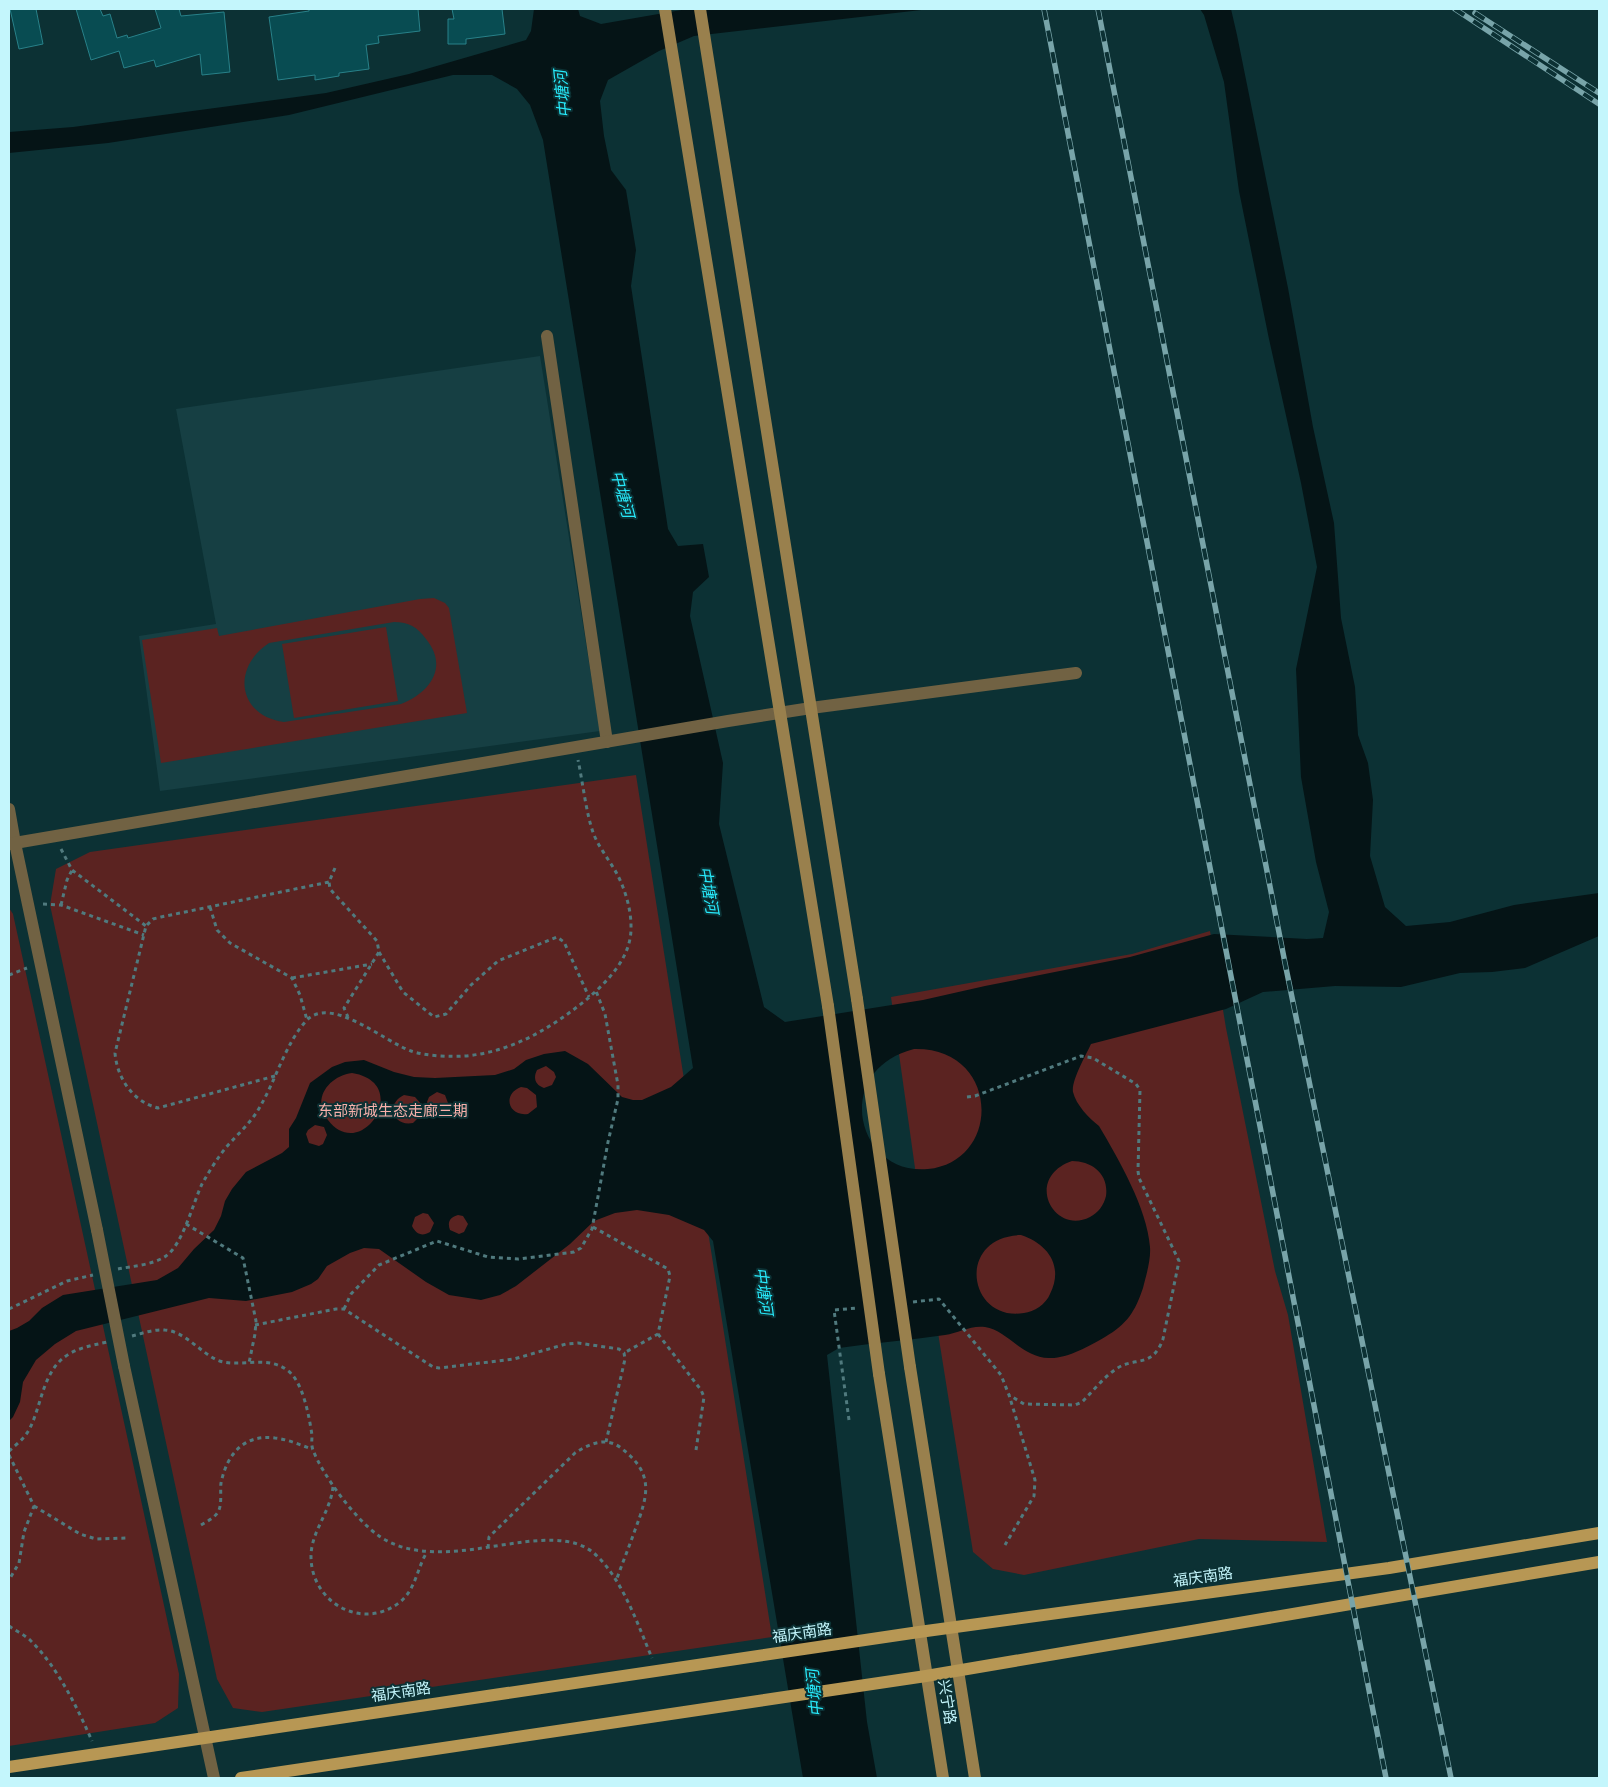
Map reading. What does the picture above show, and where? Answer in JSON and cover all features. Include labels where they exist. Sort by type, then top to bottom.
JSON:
[{"type":"main road","name":"兴宁路","points":[[665,9],[828,1006],[879,1374],[942,1778]]},
{"type":"main road","points":[[700,9],[857,999],[910,1368],[975,1778]]},
{"type":"main road","name":"福庆南路","points":[[9,1767],[952,1627],[1389,1568],[1599,1533]]},
{"type":"main road","points":[[241,1778],[926,1676],[1599,1562]]},
{"type":"street","points":[[547,336],[610,741]]},
{"type":"street","points":[[12,844],[811,708],[1076,673]]},
{"type":"street","points":[[9,809],[12,844],[28,904],[124,1366],[214,1778]]},
{"type":"path","points":[[112,1271],[156,1261],[167,1255],[175,1246],[201,1186],[212,1167],[229,1144],[247,1126],[261,1106],[294,1036],[307,1020],[316,1014],[329,1013],[348,1017],[413,1052],[465,1056],[500,1050],[546,1030],[589,997],[614,972],[625,955],[630,940],[632,926],[630,910],[621,883],[594,834],[576,747]]},
{"type":"path","points":[[55,836],[72,870],[146,926]]},
{"type":"path","points":[[335,868],[330,882],[330,889],[377,940],[379,952],[402,992],[434,1017],[446,1014],[470,985],[498,961],[557,938],[564,942],[589,997]]},
{"type":"path","points":[[61,905],[67,880],[72,870]]},
{"type":"path","points":[[276,1076],[259,1079],[158,1108],[149,1106],[126,1087],[116,1063],[115,1053],[146,926],[152,919],[330,882]]},
{"type":"path","points":[[28,904],[61,905],[144,935]]},
{"type":"path","points":[[210,907],[217,930],[230,943],[292,978],[300,995],[307,1020]]},
{"type":"path","points":[[348,1017],[344,1008],[379,952]]},
{"type":"path","points":[[9,974],[40,963]]},
{"type":"path","points":[[292,978],[372,964]]},
{"type":"path","points":[[344,1309],[351,1294],[379,1265],[437,1241],[488,1256],[518,1259],[574,1252],[581,1248],[592,1227],[618,1099],[618,1085],[605,1014],[596,991]]},
{"type":"path","points":[[967,1097],[975,1096],[1081,1056],[1088,1056],[1136,1084],[1140,1090],[1139,1178],[1179,1261],[1164,1339],[1160,1348],[1150,1358],[1117,1368],[1082,1402],[1075,1405],[1024,1404],[1009,1395]]},
{"type":"path","points":[[186,1224],[243,1258],[256,1325],[249,1363]]},
{"type":"path","points":[[592,1227],[668,1269],[670,1276],[658,1334],[624,1354]]},
{"type":"path","points":[[9,1309],[67,1281],[94,1275]]},
{"type":"path","points":[[256,1325],[344,1309],[433,1367],[439,1368],[514,1359],[566,1344],[578,1343],[619,1349],[624,1354],[625,1359],[606,1442]]},
{"type":"path","points":[[130,1336],[166,1330],[176,1333],[198,1349],[218,1360],[235,1363],[268,1362],[279,1365],[288,1371],[298,1383],[304,1397],[312,1435],[312,1448],[334,1486],[350,1508],[379,1536],[400,1546],[427,1552],[488,1548],[550,1539],[570,1541],[584,1546],[596,1554],[604,1563],[628,1601],[658,1671]]},
{"type":"path","points":[[658,1334],[701,1390],[704,1397],[696,1450]]},
{"type":"path","points":[[968,1335],[1001,1375],[1009,1395],[1034,1480],[1034,1496],[1006,1545]]},
{"type":"path","points":[[112,1340],[86,1346],[68,1354],[55,1367],[40,1399],[30,1430],[9,1453],[34,1506],[80,1534],[96,1539],[129,1538]]},
{"type":"path","points":[[841,1362],[849,1420]]},
{"type":"path","points":[[201,1524],[211,1520],[219,1510],[221,1483],[227,1462],[237,1448],[261,1438],[276,1438],[312,1448]]},
{"type":"path","points":[[488,1548],[489,1537],[575,1454],[586,1446],[606,1442],[618,1446],[632,1457],[642,1471],[646,1487],[645,1504],[616,1582]]},
{"type":"path","points":[[334,1486],[329,1507],[314,1537],[311,1556],[315,1575],[322,1591],[334,1604],[347,1611],[359,1614],[375,1614],[388,1609],[400,1601],[410,1590],[417,1579],[427,1552]]},
{"type":"path","points":[[9,1580],[19,1563],[24,1532],[34,1506]]},
{"type":"path","points":[[9,1626],[31,1640],[55,1672],[79,1711],[98,1754]]},
{"type":"shaded area","points":[[540,356],[600,731],[160,791],[139,636],[216,624],[176,409]]},
{"type":"green space","points":[[434,598],[445,603],[449,608],[467,713],[161,763],[142,640],[217,628],[219,636]],"holes":[[[399,622],[408,624],[419,631],[433,649],[436,659],[436,669],[433,678],[428,686],[411,699],[401,704],[284,722],[269,718],[257,711],[249,701],[245,690],[245,677],[249,665],[257,653],[269,643]]]},
{"type":"green space","points":[[386,627],[398,701],[294,718],[282,644]]},
{"type":"green space","name":"东部新城生态走廊三期","points":[[636,775],[772,1637],[262,1712],[233,1708],[217,1679],[50,905],[56,869],[90,852]]},
{"type":"green space","points":[[9,908],[13,914],[179,1674],[178,1708],[155,1723],[9,1746]]},
{"type":"green space","points":[[1210,931],[1226,1028],[1275,1271],[1288,1315],[1327,1542],[1199,1539],[1024,1575],[993,1569],[973,1552],[939,1339],[891,997],[1132,954]]},
{"type":"water","name":"中塘河","points":[[534,9],[578,9],[580,16],[601,24],[687,9],[930,9],[694,36],[659,51],[608,80],[600,101],[604,136],[611,170],[626,190],[636,250],[631,286],[668,529],[678,546],[703,544],[709,577],[693,592],[690,616],[723,763],[719,824],[764,1007],[785,1022],[923,1000],[1130,957],[1214,934],[1307,939],[1323,938],[1329,912],[1316,862],[1301,777],[1296,669],[1317,567],[1239,191],[1224,82],[1204,15],[1200,9],[1231,9],[1237,35],[1288,288],[1313,427],[1334,523],[1341,618],[1355,687],[1358,735],[1368,763],[1373,800],[1370,856],[1385,907],[1406,926],[1450,922],[1514,905],[1599,893],[1599,936],[1525,968],[1460,973],[1401,987],[1335,986],[1263,992],[1226,1009],[1091,1044],[1076,1075],[1073,1092],[1080,1106],[1099,1126],[1131,1185],[1144,1216],[1150,1247],[1149,1263],[1143,1288],[1137,1304],[1125,1322],[1099,1341],[1078,1351],[1056,1358],[1039,1357],[1022,1349],[993,1329],[985,1327],[970,1328],[945,1335],[839,1348],[827,1355],[867,1722],[877,1778],[803,1778],[713,1241],[704,1230],[669,1215],[637,1210],[615,1213],[594,1221],[570,1244],[516,1286],[500,1295],[481,1300],[449,1295],[426,1282],[379,1249],[364,1248],[350,1253],[327,1266],[318,1279],[292,1292],[246,1301],[209,1298],[76,1331],[55,1344],[36,1360],[23,1382],[20,1402],[9,1421],[9,1331],[29,1321],[42,1308],[63,1295],[157,1280],[178,1268],[214,1230],[221,1216],[225,1201],[246,1172],[282,1153],[289,1147],[289,1129],[296,1118],[310,1083],[332,1067],[345,1062],[364,1060],[394,1072],[414,1077],[435,1078],[495,1075],[514,1069],[526,1060],[544,1054],[565,1051],[588,1064],[622,1097],[633,1100],[642,1100],[671,1087],[693,1068],[543,140],[530,105],[517,89],[492,75],[453,75],[289,115],[108,143],[9,153],[9,132],[73,127],[326,93],[409,74],[526,40],[531,31]],"holes":[[[914,1049],[942,1053],[963,1066],[976,1084],[981,1105],[979,1127],[970,1147],[952,1161],[928,1169],[903,1167],[884,1156],[870,1140],[863,1120],[863,1098],[871,1078],[888,1060]],[[546,1066],[554,1072],[556,1077],[552,1085],[544,1088],[537,1083],[535,1076],[537,1070]],[[352,1073],[370,1080],[379,1091],[380,1104],[376,1117],[366,1127],[354,1133],[341,1131],[328,1120],[323,1112],[322,1097],[325,1090],[336,1079]],[[521,1087],[527,1088],[536,1095],[537,1107],[528,1114],[521,1114],[512,1109],[510,1099],[515,1090]],[[437,1092],[445,1095],[448,1103],[444,1111],[440,1113],[431,1111],[427,1102],[429,1097]],[[404,1095],[415,1097],[422,1105],[421,1115],[413,1123],[400,1122],[394,1114],[395,1104]],[[315,1125],[324,1127],[327,1135],[323,1144],[319,1146],[309,1143],[306,1134],[308,1130]],[[1072,1161],[1086,1163],[1098,1170],[1105,1181],[1106,1196],[1098,1211],[1090,1217],[1077,1221],[1065,1219],[1056,1212],[1049,1202],[1047,1191],[1049,1180],[1057,1169]],[[423,1213],[428,1214],[434,1223],[430,1232],[424,1234],[417,1233],[412,1226],[415,1217]],[[463,1216],[468,1224],[464,1232],[459,1234],[450,1230],[449,1222],[453,1217]],[[1021,1235],[1039,1244],[1051,1257],[1054,1265],[1054,1284],[1048,1298],[1036,1309],[1024,1313],[1005,1312],[991,1305],[981,1293],[977,1278],[978,1263],[986,1249],[1000,1239]]]},
{"type":"building","points":[[10,9],[36,9],[43,44],[19,49]]},
{"type":"building","points":[[76,9],[100,9],[103,16],[110,14],[117,38],[127,35],[128,38],[161,28],[155,9],[179,9],[181,16],[224,12],[230,72],[202,75],[200,54],[156,67],[154,60],[124,68],[119,51],[91,60]]},
{"type":"building","points":[[309,9],[418,9],[420,31],[378,36],[379,43],[366,45],[369,69],[339,73],[339,76],[315,80],[315,75],[278,80],[269,17],[309,11]]},
{"type":"building","points":[[452,9],[502,9],[505,34],[466,39],[466,44],[448,44],[448,19],[454,19]]},
{"type":"railway","points":[[1044,9],[1386,1778]]},
{"type":"railway","points":[[1098,9],[1285,963],[1451,1778]]},
{"type":"railway","points":[[1455,9],[1599,104]]},
{"type":"railway","points":[[1475,13],[1599,93]]}]
